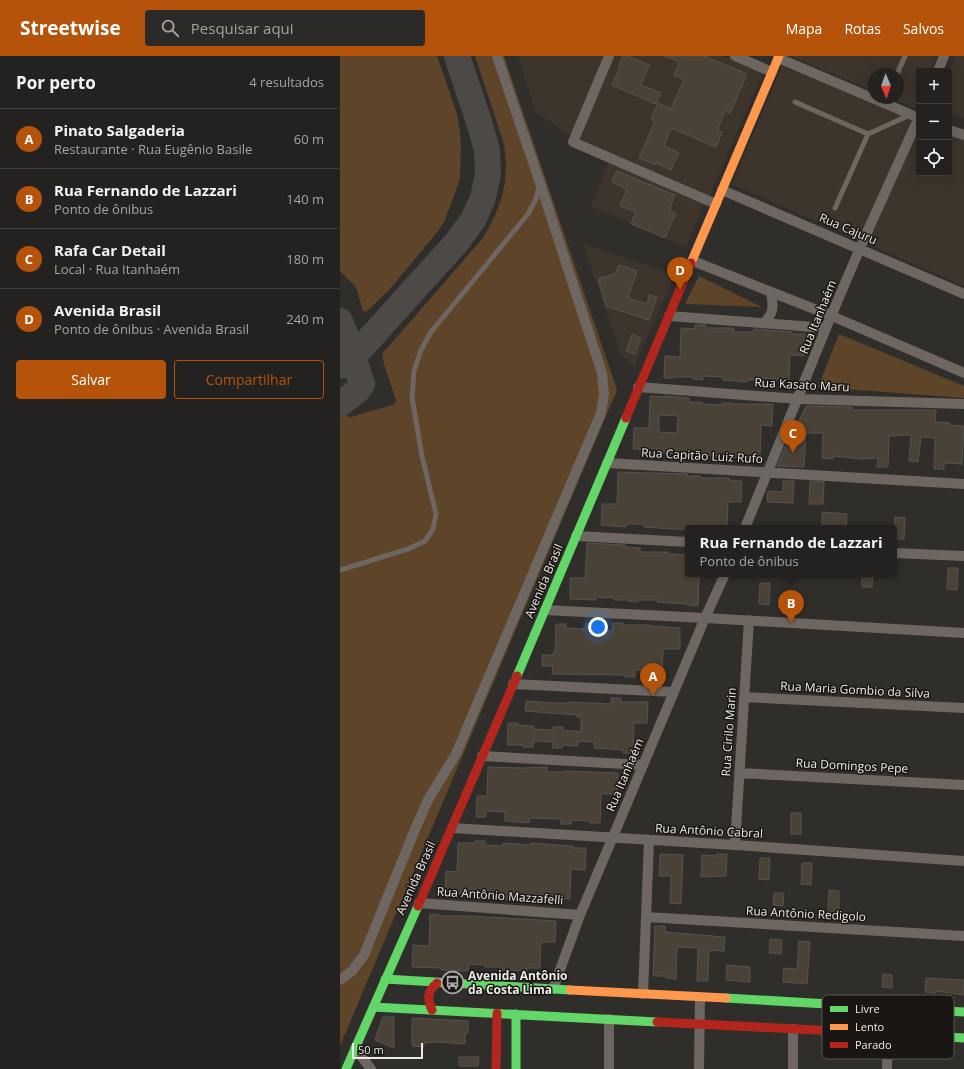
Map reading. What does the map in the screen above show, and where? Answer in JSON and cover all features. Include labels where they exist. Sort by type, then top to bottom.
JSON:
[{"type":"street","points":[[340,980],[352,971],[364,955],[428,800],[456,754],[601,413],[604,394],[602,373],[497,56]]},
{"type":"street","points":[[609,56],[573,142],[716,204]]},
{"type":"street","points":[[735,56],[772,72]]},
{"type":"street","points":[[939,68],[944,56]]},
{"type":"street","points":[[778,57],[916,117]]},
{"type":"street","name":"Avenida Brasil","points":[[346,1069],[452,828],[778,57]]},
{"type":"street","name":"Rua Itanhaém","points":[[747,525],[826,328],[916,119]]},
{"type":"street","points":[[952,131],[964,135]]},
{"type":"street","name":"Rua Cajuru","points":[[722,190],[964,294]]},
{"type":"street","points":[[693,261],[832,316],[964,373]]},
{"type":"street","points":[[764,323],[770,316],[772,310],[773,304],[771,292]]},
{"type":"street","points":[[669,316],[826,328]]},
{"type":"street","name":"Rua Kasato Maru","points":[[638,388],[798,399],[964,404]]},
{"type":"street","name":"Rua Capitão Luiz Rufo","points":[[607,463],[964,484]]},
{"type":"street","points":[[576,536],[685,542]]},
{"type":"street","points":[[897,553],[964,556]]},
{"type":"street","name":"Rua Itanhaém","points":[[553,989],[580,915],[724,577]]},
{"type":"street","points":[[545,610],[964,633]]},
{"type":"street","name":"Rua Cirilo Marin","points":[[735,845],[749,620]]},
{"type":"street","points":[[513,684],[674,692]]},
{"type":"street","name":"Rua Maria Gombio da Silva","points":[[744,697],[964,708]]},
{"type":"street","points":[[482,756],[643,765]]},
{"type":"street","name":"Rua Domingos Pepe","points":[[739,773],[964,785]]},
{"type":"street","name":"Rua Antônio Cabral","points":[[452,828],[735,845],[964,861]]},
{"type":"street","points":[[643,994],[649,841]]},
{"type":"street","name":"Rua Antônio Mazzafelli","points":[[419,903],[580,915]]},
{"type":"street","name":"Rua Antônio Redigolo","points":[[646,917],[964,936]]},
{"type":"street","points":[[385,979],[700,997],[822,1007]]},
{"type":"street","points":[[432,1010],[428,995],[430,988],[437,982]]},
{"type":"street","points":[[699,1069],[700,997]]},
{"type":"street","points":[[373,1007],[822,1031]]},
{"type":"street","points":[[954,1017],[964,1012]]},
{"type":"street","points":[[496,1069],[497,1013]]},
{"type":"street","points":[[516,1014],[516,1069]]},
{"type":"street","points":[[609,1069],[610,1019]]},
{"type":"street","points":[[793,1029],[793,1069]]},
{"type":"street","points":[[954,1037],[964,1038]]},
{"type":"street","points":[[355,1048],[371,1069]]},
{"type":"street","points":[[887,1059],[887,1069]]},
{"type":"lane","points":[[900,68],[905,56]]},
{"type":"lane","points":[[796,102],[868,134]]},
{"type":"lane","points":[[835,208],[868,134],[902,117],[916,117]]},
{"type":"lane","points":[[340,570],[408,549],[425,541],[433,529],[436,514],[422,456],[412,398],[416,364],[421,350],[431,332],[528,214],[536,199],[540,183]]},
{"type":"shaded area","points":[[340,56],[437,56],[457,114],[460,131],[460,179],[445,220],[439,230],[390,289],[366,312],[363,311],[356,287],[340,271]]},
{"type":"shaded area","points":[[475,56],[504,56],[617,390],[340,1046],[340,411],[345,409],[348,417],[351,417],[395,404],[396,400],[382,354],[483,238],[493,220],[501,200],[505,183],[506,163],[504,144]]},
{"type":"shaded area","points":[[518,56],[724,56],[763,73],[709,197],[577,140],[536,112]]},
{"type":"shaded area","points":[[790,56],[937,56],[932,68],[916,68],[915,108],[904,103],[904,68],[868,68],[868,88]]},
{"type":"shaded area","points":[[956,56],[964,56],[964,118],[952,113],[952,68],[950,68]]},
{"type":"shaded area","points":[[782,66],[868,101],[868,104],[877,104],[916,120],[916,176],[952,176],[952,135],[964,140],[964,286],[732,184]]},
{"type":"shaded area","points":[[609,161],[704,204],[686,247],[591,206]]},
{"type":"shaded area","points":[[583,244],[675,275],[634,367],[621,354]]},
{"type":"shaded area","points":[[699,276],[762,307],[685,304]]},
{"type":"shaded area","points":[[839,334],[964,386],[964,398],[818,387]]},
{"type":"building","points":[[623,56],[628,56],[649,65],[641,85],[661,93],[656,104],[612,85]]},
{"type":"building","points":[[664,56],[704,56],[747,74],[730,113],[725,111],[717,130],[722,132],[716,147],[671,128],[664,146],[679,153],[671,170],[656,163],[655,165],[639,158],[655,121],[651,119],[658,103],[671,109],[684,79],[674,75],[680,62]]},
{"type":"building","points":[[617,171],[675,195],[669,210],[676,213],[665,238],[631,224],[636,212],[620,206],[627,189],[612,182]]},
{"type":"building","points":[[619,265],[637,271],[628,298],[647,304],[649,295],[657,297],[649,320],[606,306],[598,279],[615,274]]},
{"type":"building","points":[[695,325],[706,325],[706,328],[734,328],[734,332],[753,332],[754,329],[792,332],[792,334],[805,334],[804,356],[790,355],[789,380],[762,378],[762,380],[747,380],[747,382],[723,380],[723,377],[703,376],[703,380],[693,379],[693,377],[664,378],[665,356],[680,357],[681,328],[695,329]]},
{"type":"building","points":[[632,334],[641,338],[635,354],[626,351]]},
{"type":"building","points":[[650,396],[689,398],[689,402],[702,402],[702,404],[773,404],[772,426],[761,425],[760,458],[718,457],[646,452],[646,450],[633,449],[634,428],[649,428]],"holes":[[[659,415],[678,416],[677,433],[659,432]]]},
{"type":"building","points":[[806,406],[852,407],[852,410],[936,410],[935,422],[964,426],[962,464],[944,463],[944,469],[934,469],[935,438],[921,437],[918,462],[909,461],[911,435],[889,436],[888,467],[877,467],[878,458],[862,459],[833,456],[833,459],[822,458],[823,433],[806,433],[804,467],[777,466],[787,442],[789,442]]},
{"type":"building","points":[[618,472],[687,474],[687,476],[700,476],[700,478],[729,478],[729,480],[742,481],[741,502],[728,502],[727,525],[685,525],[685,530],[644,527],[644,524],[626,524],[626,527],[601,525],[602,504],[617,504]]},
{"type":"building","points":[[783,481],[794,481],[793,503],[767,502],[768,491],[783,492]]},
{"type":"building","points":[[810,481],[824,482],[823,504],[809,504]]},
{"type":"building","points":[[822,512],[847,514],[846,525],[822,525]]},
{"type":"building","points":[[895,517],[905,518],[904,539],[897,539],[897,525],[895,525]]},
{"type":"building","points":[[587,543],[625,545],[625,547],[640,548],[640,552],[668,552],[668,554],[685,555],[685,577],[699,577],[698,606],[657,602],[658,600],[638,600],[638,602],[596,597],[596,600],[570,599],[570,578],[585,578]]},
{"type":"building","points":[[948,568],[958,568],[957,590],[947,589]]},
{"type":"building","points":[[862,577],[873,577],[872,587],[862,587]]},
{"type":"building","points":[[760,583],[770,583],[769,605],[759,604]]},
{"type":"building","points":[[586,623],[596,624],[595,630],[613,631],[613,623],[623,623],[623,625],[651,625],[680,628],[680,649],[663,649],[662,677],[652,677],[652,671],[635,670],[635,677],[625,677],[625,675],[552,674],[553,666],[542,666],[542,655],[553,655],[553,653],[555,653],[556,624],[566,624],[566,628],[585,629]]},
{"type":"building","points":[[611,698],[621,698],[621,702],[648,702],[647,723],[634,723],[633,753],[623,753],[623,750],[594,748],[595,742],[578,741],[578,746],[563,745],[562,748],[552,748],[553,742],[534,741],[533,747],[523,747],[523,745],[507,745],[508,723],[534,726],[534,729],[553,730],[553,727],[563,727],[563,730],[581,732],[581,717],[577,717],[578,715],[525,711],[526,701],[611,704]]},
{"type":"building","points":[[488,767],[547,767],[547,772],[565,771],[618,773],[617,794],[601,794],[600,823],[571,820],[571,824],[561,824],[561,819],[530,818],[529,823],[505,821],[505,812],[486,811],[486,817],[476,817],[477,796],[487,796]]},
{"type":"building","points":[[791,813],[801,813],[801,834],[791,834]]},
{"type":"building","points":[[475,841],[485,841],[485,845],[503,846],[503,843],[531,845],[531,843],[586,848],[585,870],[571,869],[570,899],[545,898],[545,895],[527,894],[527,900],[502,899],[502,897],[488,897],[488,894],[445,893],[446,871],[457,872],[458,843],[475,843]]},
{"type":"building","points":[[660,854],[683,855],[681,904],[670,903],[671,876],[659,876]]},
{"type":"building","points":[[717,854],[727,854],[726,876],[701,877],[702,855],[717,856]]},
{"type":"building","points":[[760,858],[770,858],[769,880],[759,879]]},
{"type":"building","points":[[802,863],[812,863],[811,885],[801,884]]},
{"type":"building","points":[[829,890],[839,891],[839,912],[828,912]]},
{"type":"building","points":[[774,893],[784,893],[783,906],[773,905]]},
{"type":"building","points":[[430,914],[440,916],[468,916],[556,921],[555,942],[541,942],[540,968],[527,968],[527,971],[500,971],[500,967],[485,967],[485,965],[469,964],[468,971],[412,967],[413,945],[429,946]]},
{"type":"building","points":[[655,926],[665,926],[665,932],[725,937],[724,951],[709,950],[708,981],[697,981],[698,948],[677,947],[676,979],[666,978],[666,976],[653,976]]},
{"type":"building","points":[[770,939],[782,940],[781,954],[769,953]]},
{"type":"building","points":[[799,941],[810,942],[807,984],[783,982],[784,968],[797,969]]},
{"type":"building","points":[[727,965],[750,967],[750,982],[726,980]]},
{"type":"building","points":[[883,974],[892,975],[892,988],[882,987]]},
{"type":"building","points":[[926,978],[964,980],[964,995],[936,991],[936,993],[925,992]]},
{"type":"building","points":[[383,1017],[394,1017],[394,1048],[375,1040]]},
{"type":"building","points":[[412,1018],[468,1021],[468,1033],[465,1033],[465,1044],[438,1042],[424,1043],[424,1047],[412,1046]]},
{"type":"building","points":[[459,1057],[479,1057],[478,1066],[459,1066]]},
{"type":"taxiway","points":[[340,366],[344,365],[354,356],[456,243],[473,220],[483,198],[488,174],[487,150],[457,56]]},
{"type":"taxiway","points":[[340,321],[362,384],[357,391],[340,404]]},
{"type":"traffic: fast","points":[[517,676],[626,418]]},
{"type":"traffic: fast","points":[[346,1069],[418,906]]},
{"type":"traffic: fast","points":[[385,979],[570,990]]},
{"type":"traffic: fast","points":[[726,998],[822,1004]]},
{"type":"traffic: fast","points":[[373,1007],[657,1022]]},
{"type":"traffic: fast","points":[[954,1011],[964,1012]]},
{"type":"traffic: fast","points":[[516,1014],[516,1069]]},
{"type":"traffic: fast","points":[[954,1037],[964,1038]]},
{"type":"traffic: slow","points":[[691,263],[779,56]]},
{"type":"traffic: slow","points":[[570,990],[726,998]]},
{"type":"traffic: jam","points":[[626,418],[691,263]]},
{"type":"traffic: jam","points":[[418,906],[517,676]]},
{"type":"traffic: jam","points":[[432,1010],[429,1002],[429,995],[431,989],[437,983]]},
{"type":"traffic: jam","points":[[496,1069],[497,1013]]},
{"type":"traffic: jam","points":[[657,1022],[822,1030]]},
{"type":"place","name":"Avenida Brasil","points":[[680,290]]},
{"type":"place","name":"Rafa Car Detail","points":[[793,453]]},
{"type":"place","name":"Rua Fernando de Lazzari","points":[[791,623]]},
{"type":"place","name":"Pinato Salgaderia","points":[[653,696]]},
{"type":"place","name":"Avenida Antônio da Costa Lima","points":[[453,983]]}]
